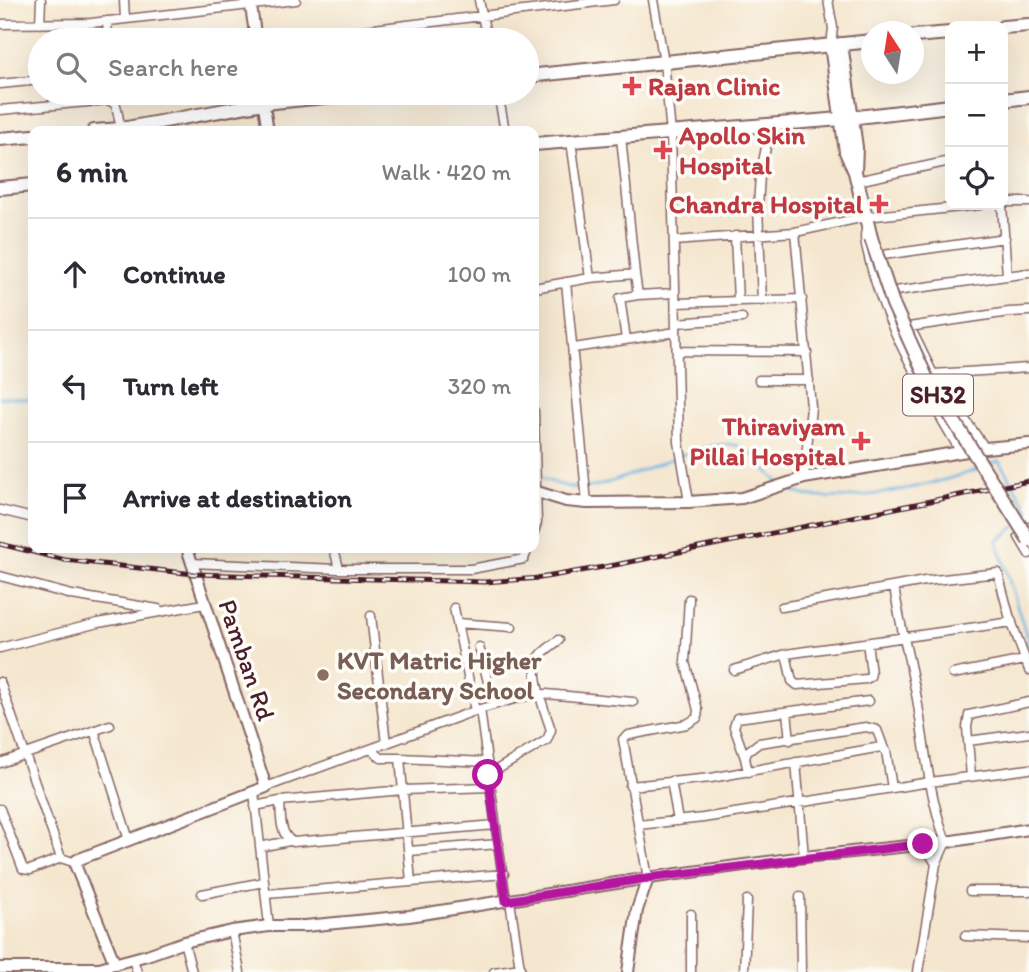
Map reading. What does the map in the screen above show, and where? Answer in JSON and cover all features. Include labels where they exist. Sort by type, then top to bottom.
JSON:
[{"type":"main road","points":[[1008,26],[1029,24]]},
{"type":"main road","points":[[924,35],[945,33]]},
{"type":"main road","points":[[539,75],[861,42]]},
{"type":"main road","points":[[836,44],[846,118]]},
{"type":"main road","points":[[1008,99],[1029,97]]},
{"type":"main road","points":[[135,126],[231,105]]},
{"type":"main road","points":[[539,144],[771,125],[945,107]]},
{"type":"main road","name":"SH32","points":[[846,118],[856,147],[856,177],[868,227],[893,304],[926,377],[1029,540]]},
{"type":"main road","points":[[0,139],[28,136]]},
{"type":"main road","points":[[0,188],[28,185]]},
{"type":"street","points":[[40,24],[41,0]]},
{"type":"street","points":[[124,0],[125,19]]},
{"type":"street","points":[[0,24],[107,21],[225,9],[250,2],[296,0]]},
{"type":"street","points":[[478,0],[484,28]]},
{"type":"street","points":[[387,28],[614,0]]},
{"type":"street","points":[[653,0],[664,62],[671,133],[681,449],[689,502]]},
{"type":"street","points":[[828,0],[836,44]]},
{"type":"street","points":[[250,2],[254,28]]},
{"type":"street","points":[[107,21],[107,28]]},
{"type":"street","points":[[0,84],[28,81]]},
{"type":"street","points":[[0,110],[52,105]]},
{"type":"street","points":[[116,105],[121,126]]},
{"type":"street","points":[[264,105],[267,126]]},
{"type":"street","points":[[500,105],[504,126]]},
{"type":"street","points":[[762,301],[760,175],[771,125]]},
{"type":"street","points":[[621,137],[638,295]]},
{"type":"street","points":[[571,141],[590,278]]},
{"type":"street","points":[[856,177],[945,162]]},
{"type":"street","points":[[1008,204],[1029,202]]},
{"type":"street","points":[[674,241],[868,227],[955,210]]},
{"type":"street","points":[[1002,210],[1007,275]]},
{"type":"street","points":[[868,227],[875,234],[909,327],[933,374],[985,448]]},
{"type":"street","points":[[868,227],[865,240],[887,316],[913,371],[961,452]]},
{"type":"street","points":[[795,232],[811,407],[799,479]]},
{"type":"street","points":[[735,236],[738,301]]},
{"type":"street","points":[[883,255],[1004,238]]},
{"type":"street","points":[[895,291],[1029,273]]},
{"type":"street","points":[[539,287],[590,278],[635,275]]},
{"type":"street","points":[[566,282],[588,499]]},
{"type":"street","points":[[626,339],[621,298],[676,293]]},
{"type":"street","points":[[676,303],[802,299]]},
{"type":"street","points":[[909,327],[1029,311]]},
{"type":"street","points":[[574,348],[742,318]]},
{"type":"street","points":[[677,351],[807,352]]},
{"type":"street","points":[[933,374],[1029,369]]},
{"type":"street","points":[[760,380],[809,380]]},
{"type":"street","points":[[539,491],[566,501],[588,499],[689,502],[742,498],[799,479],[985,448],[1029,444]]},
{"type":"street","points":[[0,510],[28,517]]},
{"type":"street","points":[[1029,527],[1018,537],[1029,554]]},
{"type":"street","name":"Pamban Rd","points":[[188,553],[266,787]]},
{"type":"street","points":[[335,553],[339,569]]},
{"type":"street","points":[[191,563],[339,569],[471,569],[524,559],[526,553]]},
{"type":"street","points":[[782,607],[894,587],[998,573],[1029,670]]},
{"type":"street","points":[[0,576],[72,595],[164,610]]},
{"type":"street","points":[[894,587],[930,782],[946,842],[936,864],[918,972]]},
{"type":"street","points":[[628,972],[637,910],[648,878],[622,739],[687,724],[694,721],[698,715],[685,662],[689,599]]},
{"type":"street","points":[[0,648],[97,623],[204,604]]},
{"type":"street","points":[[454,608],[487,762],[495,825],[521,970],[494,972]]},
{"type":"street","points":[[371,616],[386,743]]},
{"type":"street","points":[[734,670],[786,654],[1012,622]]},
{"type":"street","points":[[457,623],[512,627]]},
{"type":"street","points":[[488,775],[550,736],[551,730],[540,695],[536,668],[538,659],[559,640]]},
{"type":"street","points":[[786,654],[792,681],[797,685],[866,679],[872,673],[867,642]]},
{"type":"street","points":[[479,647],[494,705]]},
{"type":"street","points":[[953,674],[1025,660]]},
{"type":"street","points":[[0,682],[4,707],[25,753],[61,858]]},
{"type":"street","points":[[0,809],[23,869],[30,870],[61,858],[76,863],[266,787],[494,705],[540,695],[633,702]]},
{"type":"street","points":[[748,772],[734,720],[740,717],[869,701]]},
{"type":"street","points":[[971,777],[967,719],[969,715],[1029,702]]},
{"type":"street","points":[[787,712],[790,740]]},
{"type":"street","points":[[0,762],[110,725]]},
{"type":"street","points":[[745,758],[750,748],[759,743],[866,727],[877,730],[892,788]]},
{"type":"street","points":[[94,730],[129,840]]},
{"type":"street","points":[[968,741],[1029,733]]},
{"type":"street","points":[[630,786],[748,772],[877,747],[884,749]]},
{"type":"street","points":[[371,749],[382,758],[487,762]]},
{"type":"street","points":[[400,758],[411,882]]},
{"type":"street","points":[[796,762],[804,858]]},
{"type":"street","points":[[638,825],[801,804],[930,782],[1029,769]]},
{"type":"street","points":[[671,782],[678,821]]},
{"type":"street","points":[[255,806],[280,801],[403,790],[490,787]]},
{"type":"street","points":[[254,792],[269,926]]},
{"type":"street","points":[[280,801],[284,834],[289,841]]},
{"type":"street","points":[[260,847],[289,841],[495,825]]},
{"type":"street","points":[[0,968],[100,970],[184,942],[232,931],[409,916],[648,878],[946,842],[1029,829]]},
{"type":"street","points":[[409,851],[499,844]]},
{"type":"street","points":[[923,844],[936,864]]},
{"type":"street","points":[[76,863],[115,964]]},
{"type":"street","points":[[266,894],[504,874]]},
{"type":"street","points":[[202,894],[264,882]]},
{"type":"street","points":[[970,891],[1029,891]]},
{"type":"street","points":[[800,897],[801,972]]},
{"type":"street","points":[[744,972],[747,900]]},
{"type":"street","points":[[691,914],[691,972]]},
{"type":"street","points":[[232,931],[240,972]]},
{"type":"street","points":[[965,936],[1029,937]]},
{"type":"street","points":[[184,942],[192,972]]},
{"type":"street","points":[[133,959],[137,972]]},
{"type":"waterway","points":[[0,397],[28,400]]},
{"type":"waterway","points":[[539,478],[584,488],[620,479],[683,454],[721,444],[735,445],[748,451],[780,483]]},
{"type":"waterway","points":[[985,466],[999,461],[1029,511]]},
{"type":"waterway","points":[[785,487],[802,494],[852,497],[910,488],[979,469]]},
{"type":"waterway","points":[[1015,527],[997,541],[1029,644]]},
{"type":"railway","points":[[37,553],[65,560],[194,574],[485,582],[540,578],[615,565],[1029,481]]},
{"type":"railway","points":[[0,544],[28,551]]},
{"type":"place","name":"Rajan Clinic","points":[[632,86]]},
{"type":"place","name":"Apollo Skin Hospital","points":[[663,150]]},
{"type":"place","name":"Chandra Hospital","points":[[879,204]]},
{"type":"place","name":"Thiraviyam Pillai Hospital","points":[[861,441]]},
{"type":"place","name":"KVT Matric Higher Secondary School","points":[[323,675]]},
{"type":"route","points":[[488,775],[506,901],[648,878],[923,844]]}]
